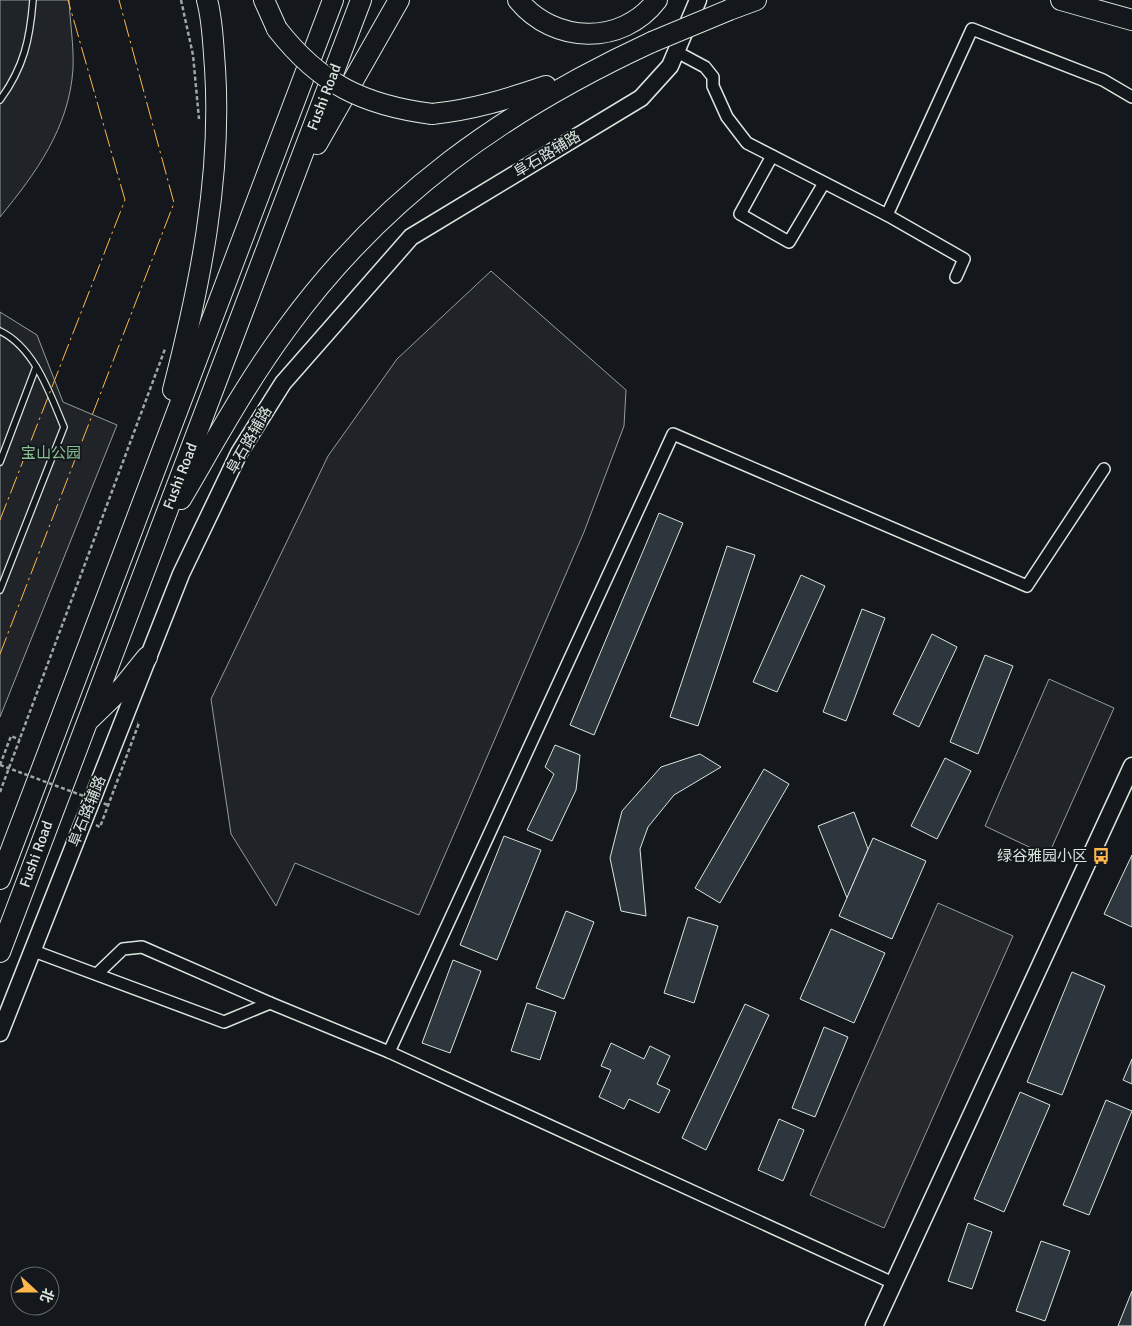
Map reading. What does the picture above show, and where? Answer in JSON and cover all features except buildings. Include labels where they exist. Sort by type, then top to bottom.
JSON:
[{"type":"highway","points":[[264,0],[277,28],[313,68],[342,88],[366,100],[397,110],[432,114],[462,111],[501,101],[592,70]]},
{"type":"highway","name":"Fushi Road","points":[[0,880],[333,0]]},
{"type":"highway","name":"Fushi Road","points":[[0,952],[361,0]]},
{"type":"highway","points":[[286,198],[399,0]]},
{"type":"highway","points":[[518,0],[528,12],[549,25],[574,34],[596,35],[623,28],[650,10],[657,0]]},
{"type":"highway","points":[[152,548],[261,366],[300,312],[361,240],[398,202],[451,159],[531,104],[592,70],[652,42],[756,0]]},
{"type":"highway","points":[[1060,0],[1132,20]]},
{"type":"highway","points":[[1093,0],[1132,15]]},
{"type":"highway","points":[[147,489],[190,322],[207,228],[215,158],[217,93],[210,6]]},
{"type":"highway","points":[[85,724],[122,688],[147,656]]},
{"type":"main road","name":"阜石路辅路","points":[[0,1034],[31,950],[181,574],[239,453],[283,383],[411,238],[641,98],[670,66],[698,0]]},
{"type":"main road","points":[[874,1326],[1132,766]]},
{"type":"street","points":[[887,215],[972,29],[1103,80],[1132,97]]},
{"type":"street","points":[[677,52],[705,67],[713,77],[713,86],[727,117],[746,142],[887,215],[964,258],[956,277]]},
{"type":"street","points":[[772,156],[740,214],[789,242],[824,183]]},
{"type":"street","points":[[389,1052],[672,434],[1027,586],[1104,469]]},
{"type":"street","points":[[97,974],[123,949],[142,946],[270,1003],[389,1052],[894,1283]]},
{"type":"street","points":[[31,950],[224,1022],[270,1003]]},
{"type":"lane","points":[[0,100],[10,86],[22,61],[31,35],[33,0]]},
{"type":"lane","points":[[0,330],[21,349],[36,367],[64,427],[0,590]]},
{"type":"lane","points":[[0,462],[36,367]]},
{"type":"path","points":[[181,0],[193,55],[199,127]]},
{"type":"path","points":[[0,792],[167,345]]},
{"type":"path","points":[[100,827],[139,723]]},
{"type":"path","points":[[20,740],[10,736],[0,765],[108,805]]},
{"type":"green space","points":[[0,0],[69,0],[73,69],[65,111],[49,149],[26,184],[0,217]]},
{"type":"green space","points":[[491,271],[626,390],[624,426],[584,532],[419,915],[295,863],[276,906],[231,834],[211,699],[328,456],[397,359]]},
{"type":"green space","name":"宝山公园","points":[[0,312],[37,335],[63,402],[117,425],[0,717]]},
{"type":"green space","points":[[1049,679],[1114,708],[1048,856],[985,826]]},
{"type":"shaded area","points":[[938,903],[1013,936],[884,1228],[810,1195]]},
{"type":"power","points":[[0,520],[125,200],[68,0]]},
{"type":"power","points":[[0,654],[174,203],[119,0]]},
{"type":"place","name":"绿谷雅园小区","points":[[1101,856]]}]
